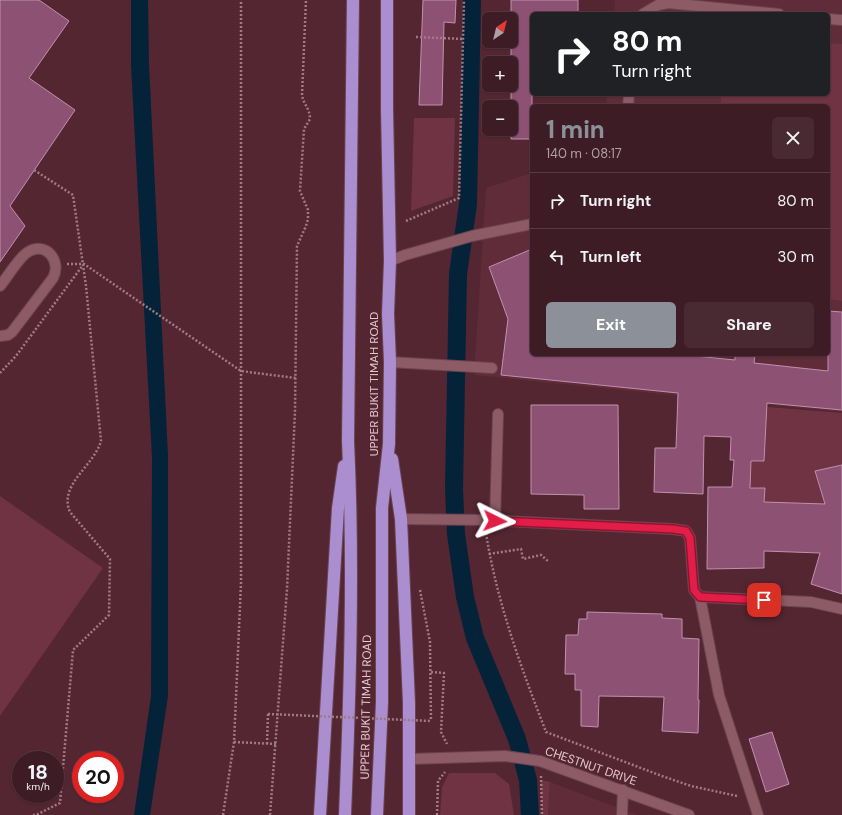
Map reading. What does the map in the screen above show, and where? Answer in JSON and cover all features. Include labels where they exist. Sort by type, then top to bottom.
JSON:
[{"type":"highway","name":"UPPER BUKIT TIMAH ROAD","points":[[345,815],[351,656],[351,508],[348,441],[353,0]]},
{"type":"highway","name":"UPPER BUKIT TIMAH ROAD","points":[[377,815],[382,702],[382,508],[389,444],[390,362],[388,314],[390,261],[386,0]]},
{"type":"highway","points":[[320,815],[338,508],[348,441]]},
{"type":"highway","points":[[389,444],[401,519],[410,759],[409,815]]},
{"type":"street","points":[[646,12],[658,5],[668,3],[759,12]]},
{"type":"street","points":[[830,19],[842,20]]},
{"type":"street","points":[[390,261],[405,255],[472,236],[530,224]]},
{"type":"street","points":[[0,286],[22,257],[30,250],[44,250],[48,252],[54,260],[56,269],[53,278],[12,332],[8,335],[0,336]]},
{"type":"street","points":[[390,362],[492,368]]},
{"type":"street","points":[[495,521],[498,414]]},
{"type":"street","points":[[401,519],[484,520],[673,529],[686,531],[690,538],[694,590],[700,597],[719,696],[758,815]]},
{"type":"street","points":[[700,597],[811,602],[842,609]]},
{"type":"street","name":"CHESTNUT DRIVE","points":[[410,759],[505,756],[536,760],[689,815]]},
{"type":"street","points":[[622,815],[623,790]]},
{"type":"path","points":[[223,815],[234,742],[241,583],[241,0]]},
{"type":"path","points":[[270,815],[287,589],[295,419],[297,246],[308,219],[308,210],[300,191],[304,129],[310,119],[309,109],[302,100],[306,0]]},
{"type":"path","points":[[406,221],[459,198],[464,0]]},
{"type":"path","points":[[416,37],[463,39]]},
{"type":"path","points":[[33,815],[36,815],[60,803],[73,650],[110,615],[110,559],[70,512],[67,506],[69,490],[99,450],[101,441],[84,264],[73,196],[34,170]]},
{"type":"path","points":[[84,264],[241,371],[296,378]]},
{"type":"path","points":[[0,373],[16,356],[84,264]]},
{"type":"path","points":[[484,520],[489,554],[508,629],[546,732],[691,786],[752,800]]},
{"type":"path","points":[[489,554],[521,549],[523,559],[541,555],[549,562]]},
{"type":"path","points":[[267,744],[268,714],[431,721],[431,672],[444,673],[441,732],[447,744],[450,758],[447,769],[438,781],[437,815]]},
{"type":"path","points":[[234,742],[276,744]]},
{"type":"path","points":[[536,760],[542,815]]},
{"type":"shaded area","points":[[615,0],[842,0],[842,412],[474,375],[486,188],[530,174],[530,356],[830,356],[830,104],[606,104],[607,96],[830,96],[830,12],[614,12]]},
{"type":"shaded area","points":[[830,43],[842,44],[842,301],[830,299],[830,104],[721,104],[721,96],[830,96]]},
{"type":"shaded area","points":[[414,118],[455,118],[453,196],[411,211]]},
{"type":"shaded area","points":[[733,404],[842,413],[842,465],[815,472],[825,504],[764,502],[765,488],[750,487],[751,462],[764,461],[766,423]]},
{"type":"shaded area","points":[[0,496],[103,568],[0,716]]},
{"type":"shaded area","points":[[449,773],[495,773],[509,784],[514,815],[440,815],[442,787]]},
{"type":"shaded area","points":[[541,780],[550,782],[548,815],[542,815]]},
{"type":"shaded area","points":[[550,782],[637,815],[548,815]]},
{"type":"water","points":[[131,0],[148,0],[149,64],[168,456],[168,696],[150,815],[134,815],[151,696],[152,458],[131,65]]},
{"type":"building","points":[[0,0],[39,0],[69,21],[29,78],[75,110],[10,206],[25,226],[0,262]]},
{"type":"building","points":[[423,0],[456,0],[455,23],[444,22],[442,105],[419,105]]},
{"type":"building","points":[[511,0],[578,0],[578,12],[530,12],[530,96],[532,96],[532,104],[530,104],[530,139],[511,139],[511,136],[518,136],[518,100],[511,100],[511,92],[518,92],[518,56],[511,56],[511,48],[518,48],[518,12],[511,12]]},
{"type":"building","points":[[530,250],[530,356],[695,356],[735,360],[735,356],[755,356],[754,363],[828,371],[828,356],[830,356],[830,311],[842,312],[842,410],[767,403],[764,461],[751,461],[750,488],[765,488],[764,502],[825,504],[815,471],[842,465],[842,594],[811,584],[820,553],[764,551],[764,568],[707,569],[708,487],[732,487],[734,460],[730,460],[731,437],[704,436],[703,494],[654,492],[655,448],[676,448],[678,393],[501,375],[508,319],[489,267]]},
{"type":"building","points":[[531,405],[618,405],[619,509],[584,509],[584,495],[531,494]]},
{"type":"building","points":[[587,612],[662,614],[662,618],[682,619],[682,638],[699,639],[698,733],[662,731],[664,697],[599,696],[598,727],[581,726],[581,690],[575,690],[575,674],[565,674],[566,635],[578,635],[579,619],[587,619]]},
{"type":"building","points":[[772,732],[789,784],[766,792],[749,739]]},
{"type":"waterway","points":[[472,0],[468,204],[458,274],[454,489],[456,534],[465,597],[475,638],[517,739],[528,780],[530,815]]},
{"type":"route","points":[[495,521],[673,529],[686,531],[690,538],[694,590],[700,597],[764,600]]}]
